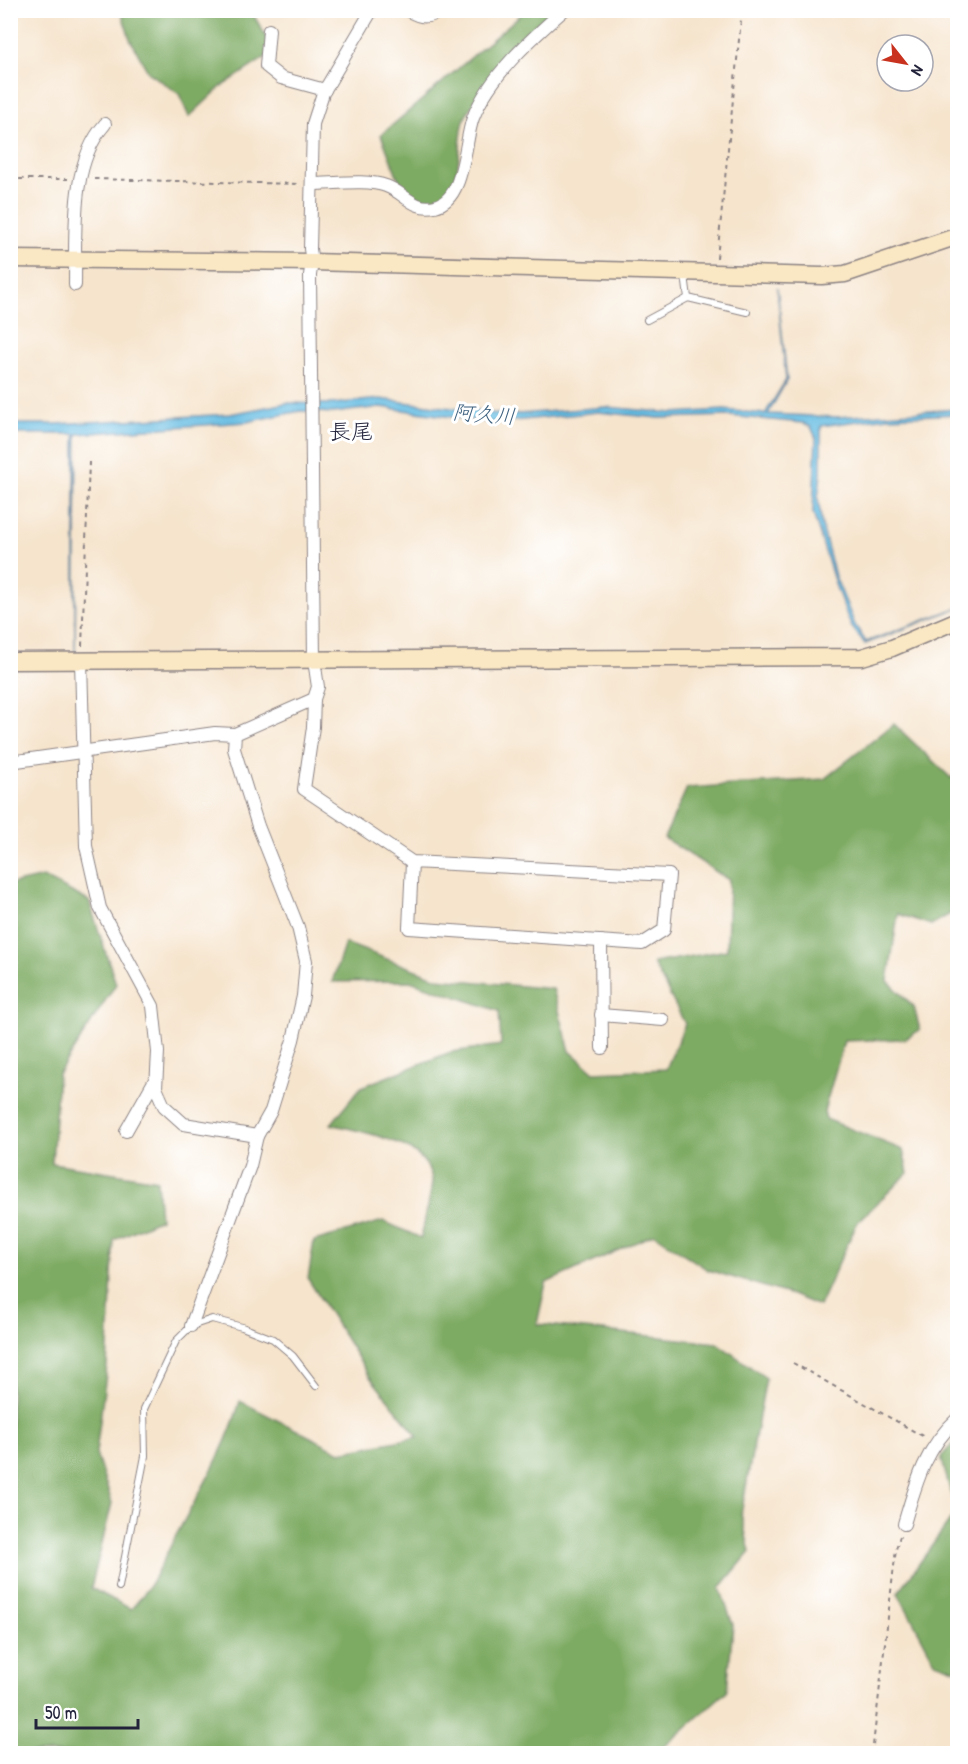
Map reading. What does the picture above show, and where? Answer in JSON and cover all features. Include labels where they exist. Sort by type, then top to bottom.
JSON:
[{"type":"street","points":[[372,10],[325,90],[313,124],[310,275],[314,660],[318,687],[314,699],[313,727],[303,789],[412,862],[669,875],[664,930],[642,944],[409,928],[412,862]]},
{"type":"street","points":[[408,10],[418,17],[429,18],[443,10]]},
{"type":"street","points":[[313,184],[386,186],[423,207],[437,206],[448,198],[459,182],[474,117],[489,92],[528,41],[564,10]]},
{"type":"street","points":[[268,30],[266,66],[281,78],[325,90]]},
{"type":"street","points":[[75,285],[80,179],[96,134],[105,124]]},
{"type":"street","points":[[10,259],[312,261],[716,273],[845,274],[957,236]]},
{"type":"street","points":[[10,662],[862,657],[892,648],[957,620]]},
{"type":"street","points":[[81,661],[88,856],[100,908],[153,1006],[158,1053],[156,1088],[164,1106],[184,1124],[257,1137]]},
{"type":"street","points":[[10,762],[215,733],[235,734],[314,699]]},
{"type":"street","points":[[191,1326],[250,1166],[257,1137],[271,1111],[293,1040],[303,996],[306,962],[298,927],[254,815],[234,749],[235,734]]},
{"type":"street","points":[[601,941],[602,1048]]},
{"type":"street","points":[[602,1015],[663,1020]]},
{"type":"street","points":[[126,1131],[157,1077]]},
{"type":"street","points":[[904,1524],[921,1468],[935,1442],[957,1418]]},
{"type":"lane","points":[[685,272],[688,298]]},
{"type":"lane","points":[[646,320],[688,298],[747,312]]},
{"type":"lane","points":[[119,1587],[146,1456],[144,1409],[176,1341],[191,1326],[212,1319],[242,1327],[273,1339],[293,1356],[316,1386]]},
{"type":"path","points":[[716,273],[742,10]]},
{"type":"path","points":[[10,179],[313,184]]},
{"type":"path","points":[[81,661],[89,462]]},
{"type":"path","points":[[793,1363],[935,1442]]},
{"type":"path","points":[[872,1754],[896,1549],[904,1524]]},
{"type":"green space","points":[[121,11],[251,11],[275,51],[221,87],[189,117],[179,94],[148,72],[130,39]]},
{"type":"green space","points":[[525,11],[557,11],[504,60],[468,112],[462,131],[456,173],[448,191],[440,198],[430,201],[402,188],[381,135]]},
{"type":"green space","points":[[894,724],[951,778],[957,774],[957,910],[931,925],[898,914],[888,981],[914,1007],[920,1030],[905,1039],[844,1041],[824,1111],[826,1119],[903,1150],[908,1173],[857,1223],[819,1306],[792,1295],[708,1270],[654,1234],[546,1283],[537,1324],[717,1343],[766,1378],[741,1514],[750,1552],[720,1588],[733,1625],[727,1691],[657,1753],[11,1753],[11,884],[43,877],[89,901],[116,984],[58,1074],[52,1163],[157,1180],[160,1219],[114,1240],[107,1366],[96,1453],[112,1503],[91,1588],[131,1609],[152,1581],[205,1483],[228,1435],[240,1401],[340,1452],[418,1437],[370,1377],[308,1279],[314,1241],[383,1221],[421,1238],[432,1179],[427,1166],[418,1155],[405,1147],[375,1135],[331,1124],[361,1087],[451,1052],[501,1045],[499,1011],[410,981],[332,982],[345,943],[437,978],[553,989],[570,1051],[594,1072],[666,1069],[685,1024],[653,963],[727,950],[729,880],[664,838],[687,788],[824,779]]},
{"type":"green space","points":[[957,1439],[957,1670],[935,1662],[898,1593],[956,1512],[941,1457]]},
{"type":"water","name":"阿久川","points":[[777,287],[787,380],[768,414],[837,417],[957,409],[957,414],[888,417],[821,426],[821,473],[818,498],[822,526],[835,576],[855,625],[866,642],[957,608],[865,644],[851,626],[813,513],[816,438],[811,427],[803,423],[730,416],[659,418],[598,412],[495,423],[381,407],[333,413],[300,411],[247,422],[77,434],[75,653],[75,434],[11,434],[11,424],[56,424],[230,414],[287,403],[332,404],[380,399],[507,415],[606,407],[673,413],[724,410],[765,414],[786,380]]},
{"type":"district","name":"長尾","points":[[351,431]]}]
